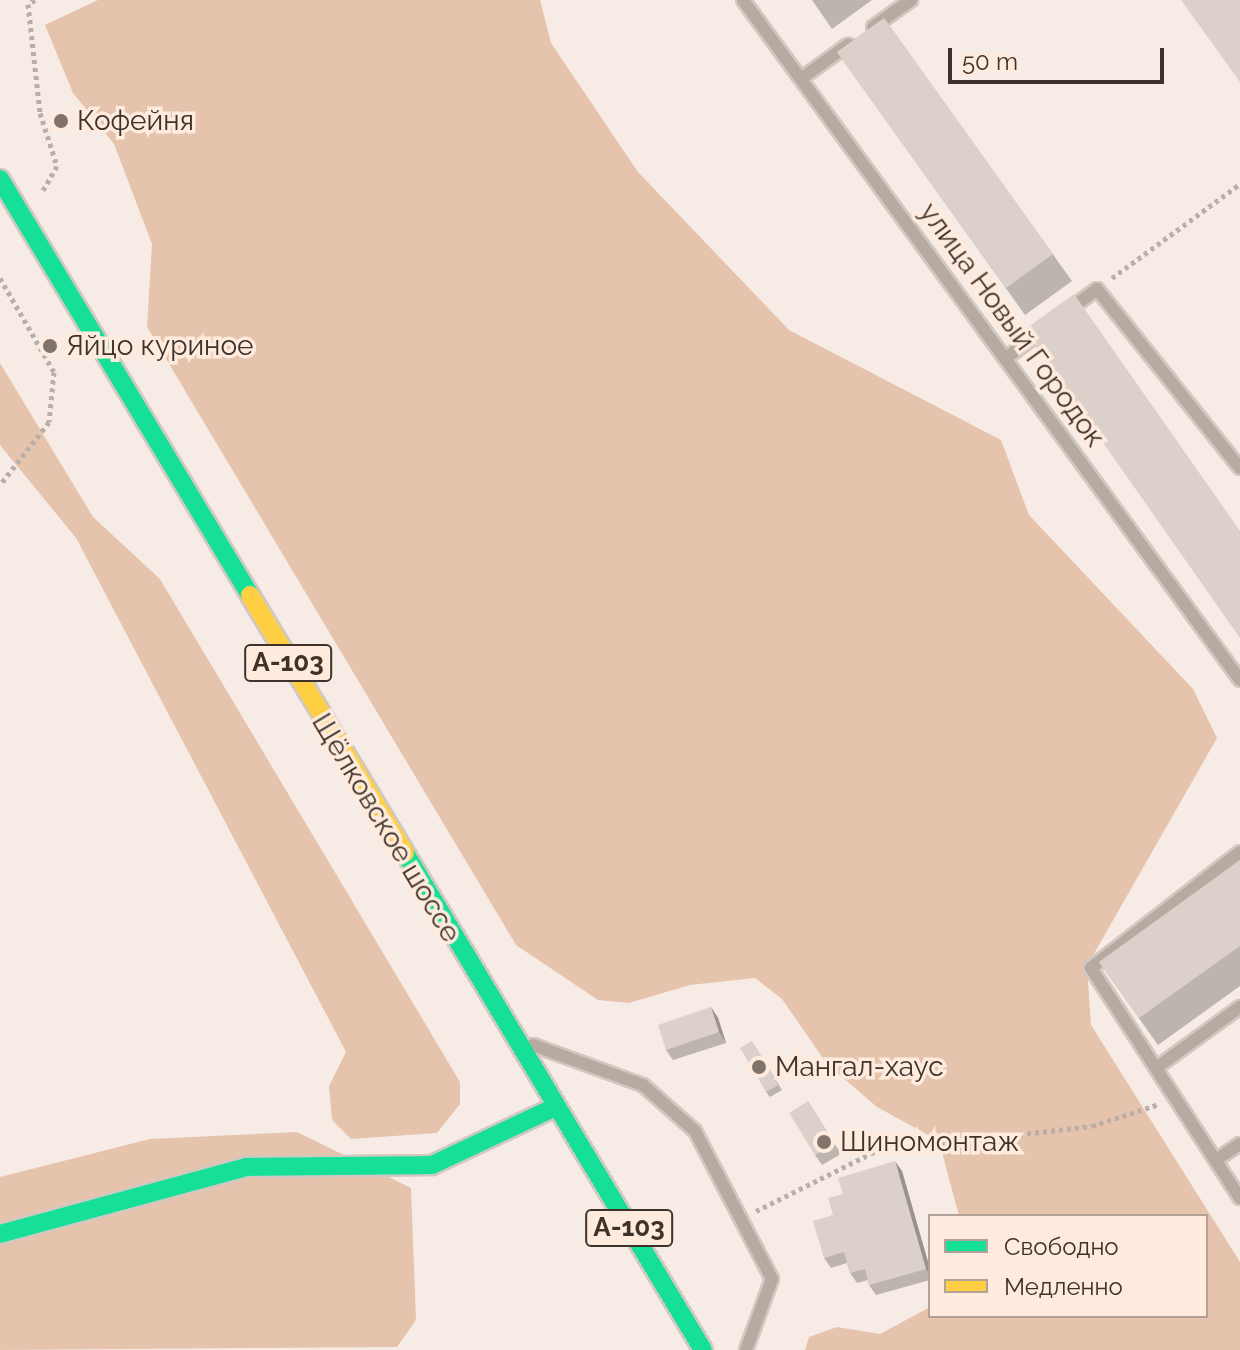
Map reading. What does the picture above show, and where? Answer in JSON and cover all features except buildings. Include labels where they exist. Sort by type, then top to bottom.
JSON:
[{"type":"main road","name":"Щёлковское шоссе","points":[[0,179],[510,1036],[703,1350]]},
{"type":"main road","points":[[0,1234],[246,1167],[432,1165],[555,1107]]},
{"type":"lane","name":"улица Новый Городок","points":[[743,0],[1240,680]]},
{"type":"lane","points":[[802,78],[911,0]]},
{"type":"lane","points":[[1006,358],[1097,289],[1240,468]]},
{"type":"lane","points":[[1240,852],[1091,968],[1240,1198]]},
{"type":"lane","points":[[1156,1068],[1240,1007]]},
{"type":"lane","points":[[510,1036],[643,1085],[695,1131],[772,1279],[746,1350]]},
{"type":"lane","points":[[1216,1160],[1240,1144]]},
{"type":"path","points":[[35,0],[28,4],[40,113],[57,166],[43,191]]},
{"type":"path","points":[[1097,289],[1240,184]]},
{"type":"path","points":[[0,278],[54,372],[49,422],[0,485]]},
{"type":"path","points":[[740,1218],[876,1151],[1092,1126],[1175,1098]]},
{"type":"shaded area","points":[[98,0],[540,0],[551,43],[638,172],[789,330],[1001,440],[1029,515],[1193,689],[1217,738],[1087,966],[1091,1025],[1240,1262],[1240,1350],[805,1350],[809,1337],[837,1327],[880,1334],[928,1308],[928,1318],[1208,1318],[1208,1214],[958,1214],[939,1141],[877,1107],[827,1064],[782,999],[755,978],[690,985],[629,1003],[598,1000],[516,945],[147,327],[152,244],[114,144],[73,93],[45,25]]},
{"type":"shaded area","points":[[0,363],[93,517],[160,579],[460,1082],[460,1104],[437,1133],[351,1139],[332,1120],[329,1086],[346,1052],[76,538],[0,445]]},
{"type":"shaded area","points":[[297,1132],[411,1188],[416,1320],[397,1347],[0,1350],[0,1177],[150,1139]]},
{"type":"traffic: fast","points":[[0,179],[250,595]]},
{"type":"traffic: fast","points":[[405,853],[703,1350]]},
{"type":"traffic: fast","points":[[0,1234],[246,1167],[432,1165],[555,1107]]},
{"type":"traffic: slow","points":[[250,595],[405,853]]},
{"type":"place","name":"Кофейня","points":[[61,121]]},
{"type":"place","name":"Яйцо куриное","points":[[50,346]]},
{"type":"place","name":"Мангал-хаус","points":[[759,1067]]},
{"type":"place","name":"Шиномонтаж","points":[[824,1142]]}]
